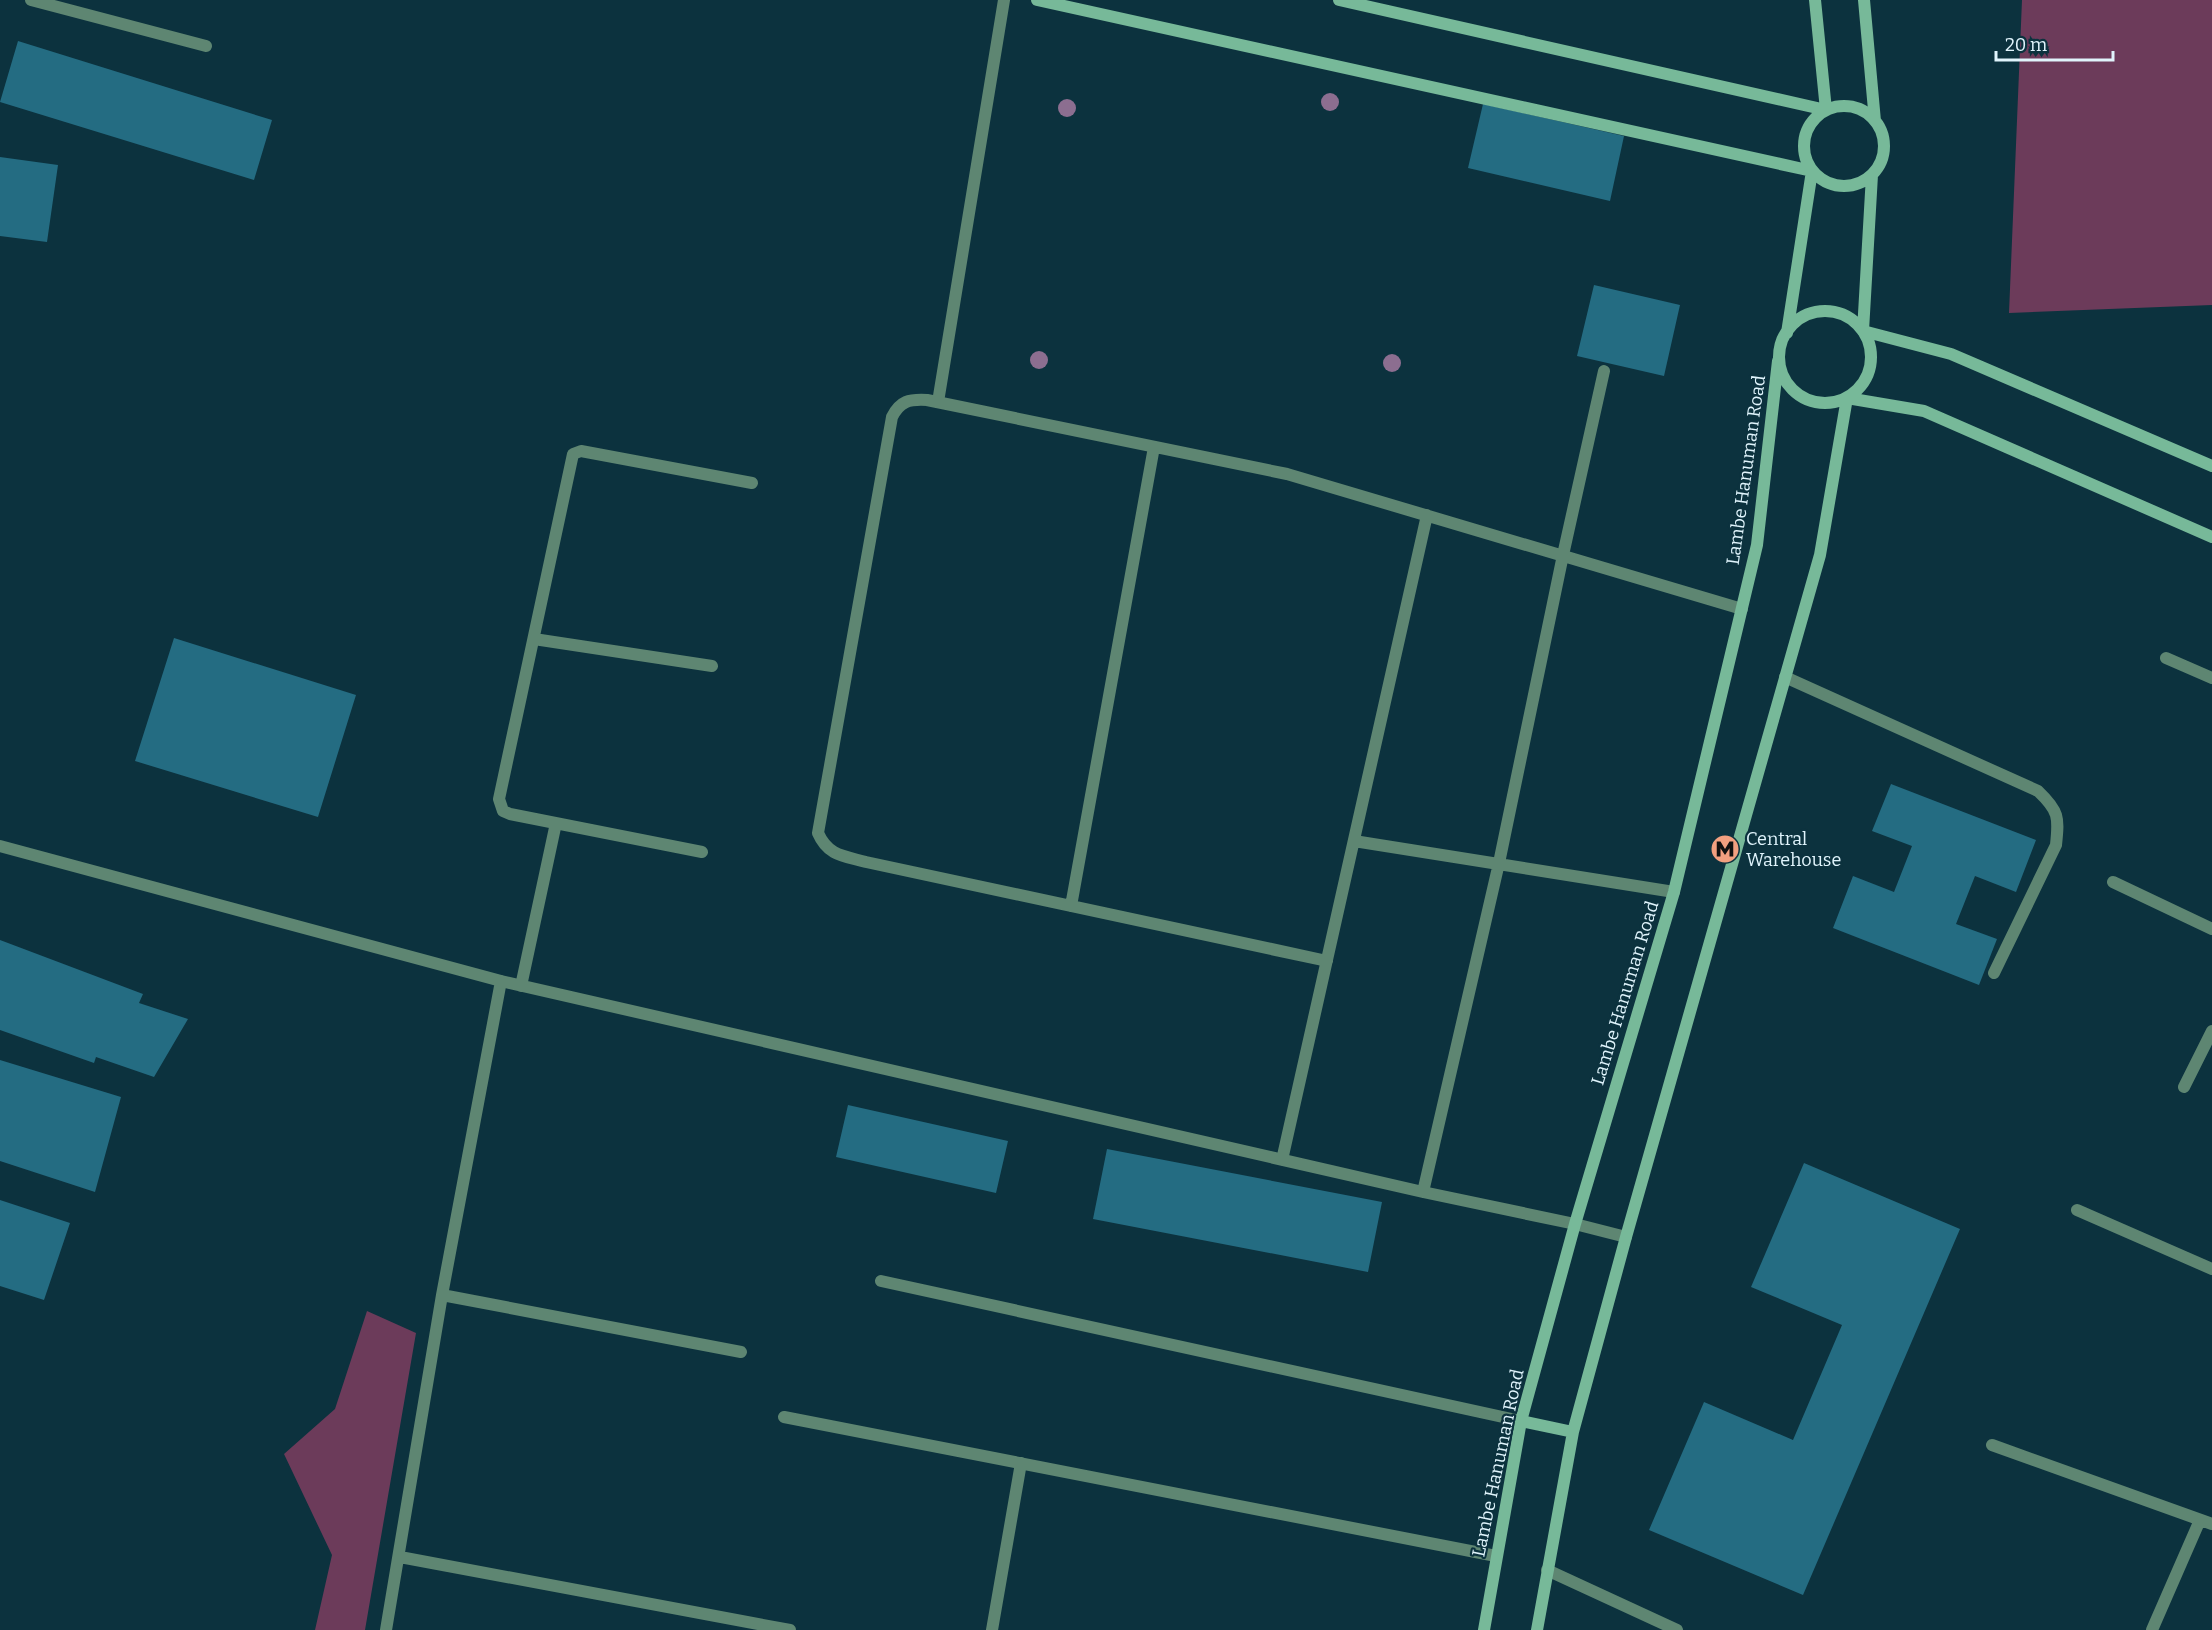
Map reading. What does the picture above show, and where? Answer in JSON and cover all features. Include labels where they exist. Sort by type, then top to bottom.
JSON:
[{"type":"main road","points":[[1037,0],[1812,171],[1827,183],[1846,186],[1872,175]]},
{"type":"main road","points":[[1339,0],[1826,110]]},
{"type":"main road","points":[[1815,0],[1826,110]]},
{"type":"main road","points":[[1863,331],[1872,175],[1881,160],[1884,142],[1875,121],[1864,0]]},
{"type":"main road","points":[[1787,333],[1812,171],[1804,149],[1809,125],[1816,116],[1826,110],[1847,106],[1858,108],[1875,121]]},
{"type":"main road","points":[[1824,311],[1839,313],[1853,320],[1863,331],[1869,345],[1871,360],[1867,375],[1859,388],[1847,398],[1832,404],[1817,404],[1802,398],[1790,389],[1782,376],[1778,362],[1780,346],[1787,333],[1796,321],[1809,313],[1824,311]]},
{"type":"main road","points":[[1863,331],[1951,354],[2212,466]]},
{"type":"main road","name":"Lambe Hanuman Road","points":[[1484,1630],[1521,1421],[1575,1224],[1674,892],[1757,545],[1778,362]]},
{"type":"main road","points":[[1847,398],[1924,411],[2212,537]]},
{"type":"main road","points":[[1537,1630],[1573,1432],[1626,1237],[1820,555],[1847,398]]},
{"type":"main road","points":[[1521,1421],[1573,1432]]},
{"type":"street","points":[[31,0],[207,46]]},
{"type":"street","points":[[938,402],[1004,0]]},
{"type":"street","points":[[1423,1192],[1499,863],[1604,371]]},
{"type":"street","points":[[1327,961],[834,853],[823,845],[818,833],[892,417],[898,405],[910,399],[938,402],[1287,474],[1742,609]]},
{"type":"street","points":[[1071,906],[1154,447]]},
{"type":"street","points":[[702,852],[510,814],[503,811],[500,799],[573,454],[581,451],[752,483]]},
{"type":"street","points":[[1282,1160],[1427,515]]},
{"type":"street","points":[[534,639],[712,666]]},
{"type":"street","points":[[2166,658],[2212,678]]},
{"type":"street","points":[[1785,677],[2038,791],[2052,805],[2058,821],[2056,845],[1994,973]]},
{"type":"street","points":[[521,986],[556,823]]},
{"type":"street","points":[[1354,841],[1674,892]]},
{"type":"street","points":[[0,846],[521,986],[1626,1237]]},
{"type":"street","points":[[2113,882],[2212,929]]},
{"type":"street","points":[[386,1630],[442,1295],[501,981]]},
{"type":"street","points":[[2184,1087],[2212,1030]]},
{"type":"street","points":[[2077,1210],[2212,1269]]},
{"type":"street","points":[[881,1281],[1521,1421]]},
{"type":"street","points":[[442,1295],[741,1352]]},
{"type":"street","points":[[784,1417],[1496,1556]]},
{"type":"street","points":[[1992,1445],[2206,1522],[2152,1630]]},
{"type":"street","points":[[992,1630],[1021,1463]]},
{"type":"street","points":[[400,1557],[790,1630]]},
{"type":"street","points":[[1547,1570],[1677,1630]]},
{"type":"shaded area","points":[[2022,0],[2212,0],[2212,305],[2009,313]]},
{"type":"shaded area","points":[[367,1311],[416,1333],[365,1630],[315,1630],[332,1555],[284,1454],[335,1409]]},
{"type":"building","points":[[18,41],[272,120],[254,180],[0,102]]},
{"type":"building","points":[[1483,104],[1624,136],[1610,201],[1468,168]]},
{"type":"building","points":[[0,157],[58,165],[47,242],[0,236]]},
{"type":"building","points":[[1594,285],[1680,305],[1664,376],[1577,356]]},
{"type":"building","points":[[174,638],[356,695],[318,817],[135,761]]},
{"type":"building","points":[[1891,784],[2036,840],[2016,892],[1975,876],[1956,924],[1997,939],[1979,985],[1833,928],[1853,876],[1894,892],[1912,846],[1872,831]]},
{"type":"building","points":[[0,940],[143,994],[139,1003],[188,1019],[154,1077],[96,1057],[94,1063],[0,1030]]},
{"type":"building","points":[[0,1060],[121,1097],[95,1192],[0,1161]]},
{"type":"building","points":[[848,1105],[1008,1141],[996,1193],[836,1157]]},
{"type":"building","points":[[1107,1149],[1382,1202],[1368,1272],[1093,1219]]},
{"type":"building","points":[[1804,1163],[1960,1229],[1803,1595],[1649,1530],[1704,1402],[1793,1440],[1842,1325],[1751,1287]]},
{"type":"building","points":[[0,1200],[70,1223],[44,1300],[0,1286]]},
{"type":"place","name":"Central Warehouse","points":[[1725,849]]}]
